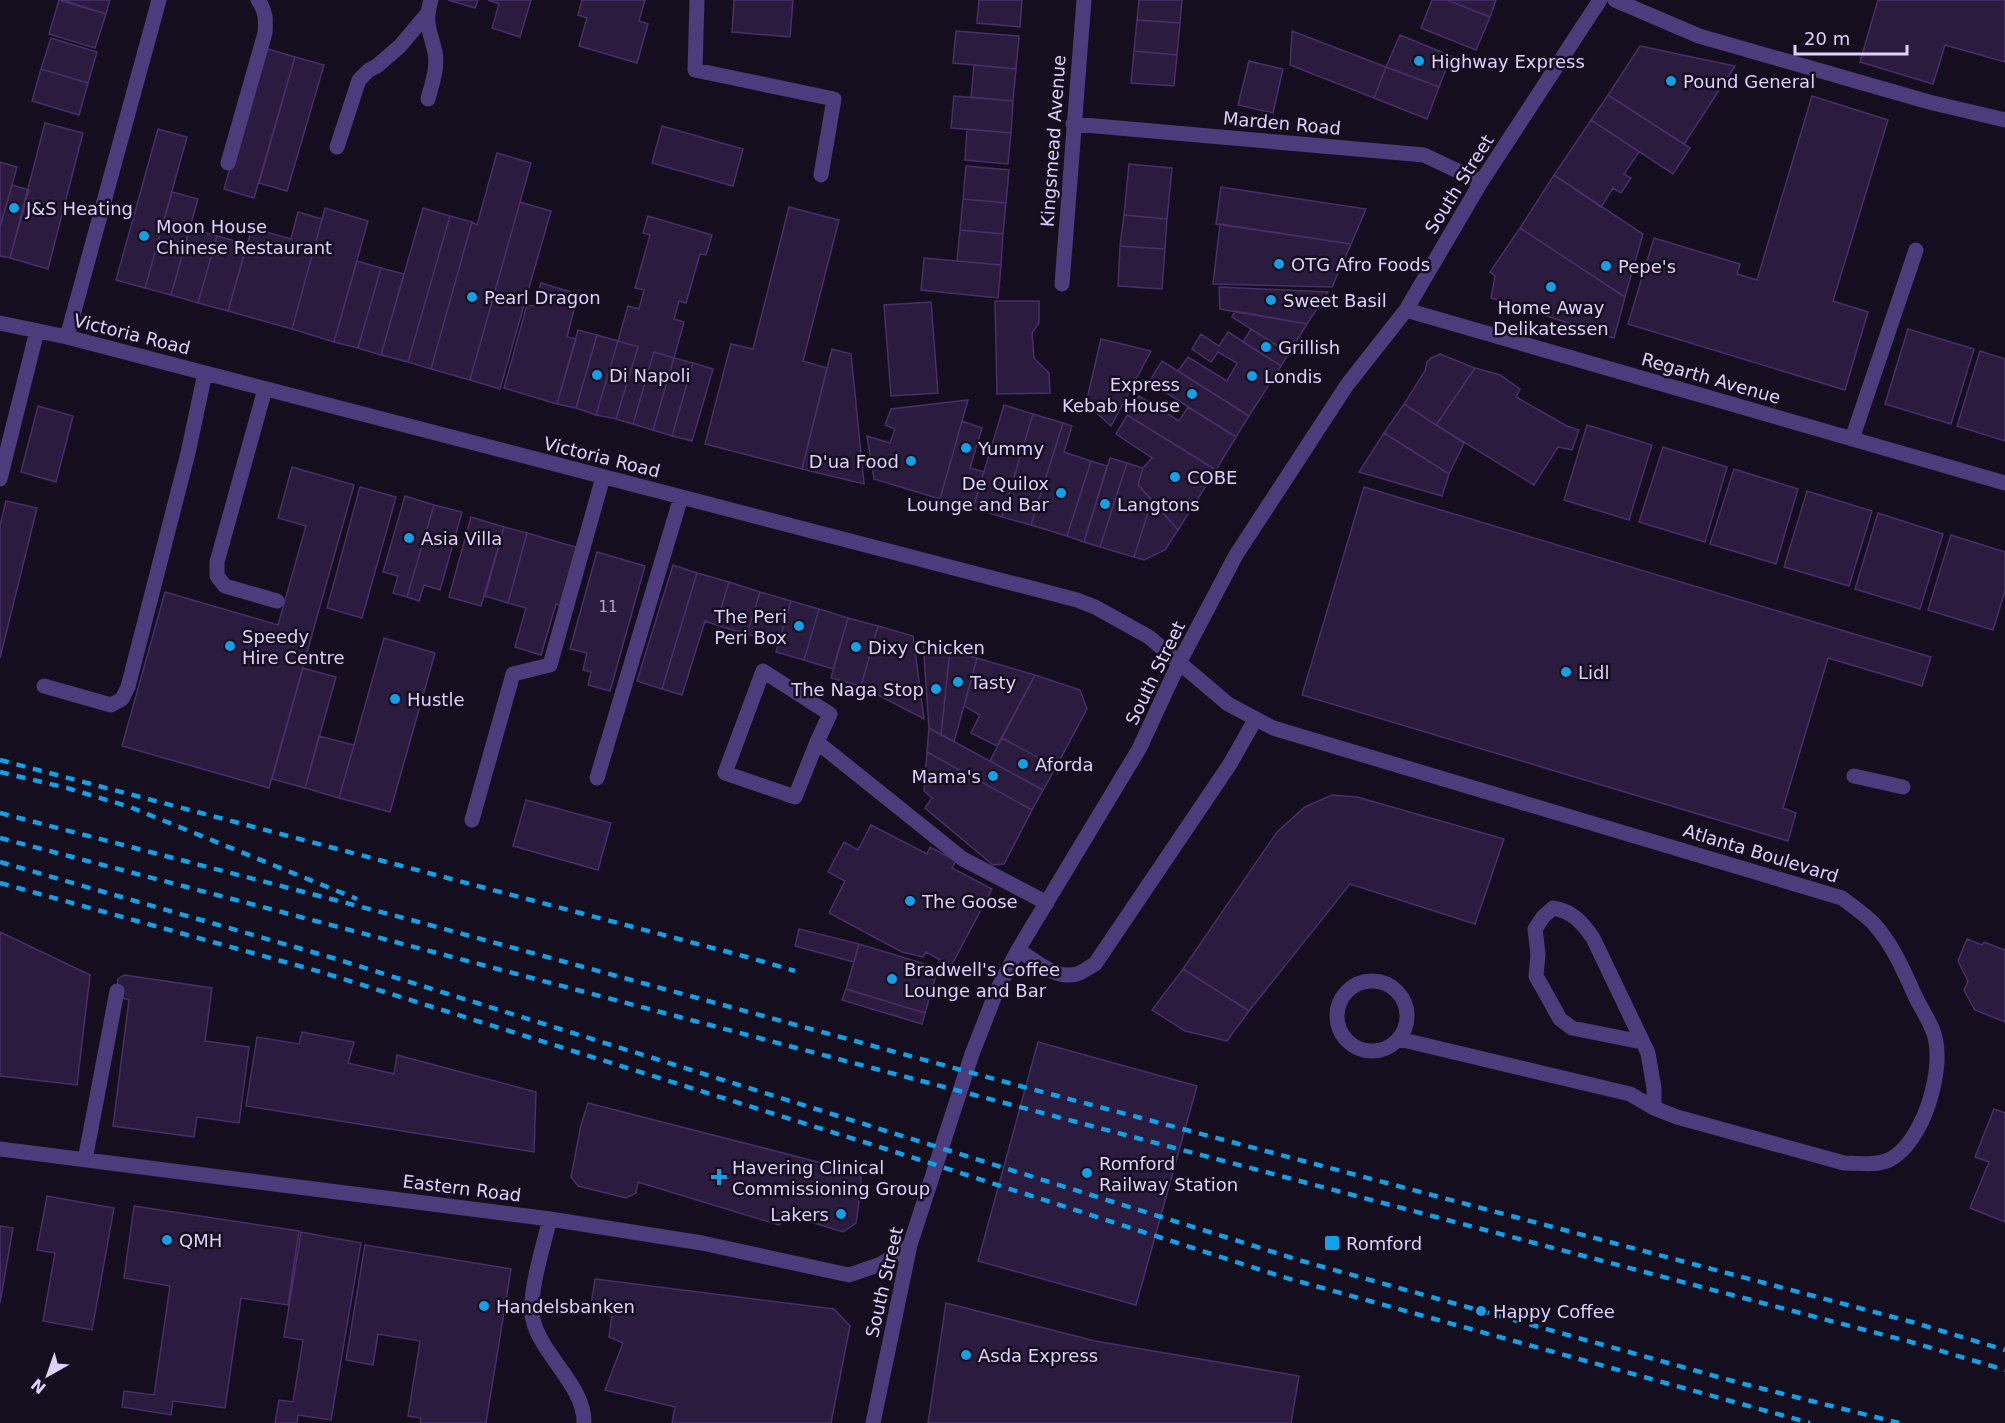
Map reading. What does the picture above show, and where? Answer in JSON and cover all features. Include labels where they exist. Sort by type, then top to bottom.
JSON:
[{"type":"street","points":[[67,338],[159,0]]},
{"type":"street","points":[[228,163],[266,33],[264,9],[258,0]]},
{"type":"street","points":[[697,0],[695,70],[834,99],[821,175]]},
{"type":"street","name":"Kingsmead Avenue","points":[[1062,284],[1084,0]]},
{"type":"street","name":"South Street","points":[[873,1423],[910,1245],[972,1054],[997,990],[1018,950],[1139,749],[1179,663],[1236,555],[1347,385],[1406,310],[1481,182],[1600,0]]},
{"type":"street","points":[[1615,0],[1699,36],[1929,102],[2005,120]]},
{"type":"street","points":[[428,99],[436,72],[435,53],[429,35],[429,7]]},
{"type":"street","points":[[337,147],[359,80],[400,46],[429,7]]},
{"type":"street","name":"Marden Road","points":[[1073,124],[1424,155],[1481,182]]},
{"type":"street","points":[[1852,439],[1916,250]]},
{"type":"street","name":"Regarth Avenue","points":[[1406,310],[2005,483]]},
{"type":"street","name":"Victoria Road","points":[[0,323],[205,373],[1077,600],[1112,616],[1149,638],[1179,663]]},
{"type":"street","points":[[0,479],[37,331]]},
{"type":"street","points":[[44,686],[111,705],[122,699],[128,687],[188,453],[205,373]]},
{"type":"street","points":[[265,389],[217,562],[217,576],[225,586],[277,601]]},
{"type":"street","points":[[472,820],[513,674],[550,665],[603,477]]},
{"type":"street","points":[[597,778],[681,497]]},
{"type":"street","name":"Atlanta Boulevard","points":[[1179,663],[1227,704],[1274,728],[1842,898],[1873,923],[1889,943],[1935,1037],[1936,1078],[1921,1122],[1908,1145],[1889,1159],[1872,1164],[1844,1162],[1677,1117],[1654,1108],[1630,1094],[1399,1039]]},
{"type":"street","points":[[763,671],[830,714],[817,742],[795,797],[725,773],[763,671]]},
{"type":"street","points":[[1018,950],[1051,970],[1065,974],[1077,974],[1095,964],[1230,764],[1255,720]]},
{"type":"street","points":[[817,742],[963,859],[1047,903]]},
{"type":"street","points":[[1854,776],[1903,787]]},
{"type":"street","points":[[1642,1042],[1572,1028],[1560,1019],[1536,976],[1538,954],[1536,928],[1553,908],[1564,910],[1581,921],[1593,938],[1648,1053],[1654,1088],[1654,1108]]},
{"type":"street","points":[[1372,981],[1386,984],[1396,991],[1405,1003],[1407,1016],[1405,1028],[1399,1039],[1389,1047],[1375,1052],[1362,1050],[1349,1043],[1341,1034],[1337,1022],[1337,1010],[1342,998],[1360,983],[1372,981]]},
{"type":"street","points":[[85,1160],[117,991]]},
{"type":"street","name":"Eastern Road","points":[[0,1149],[550,1218],[702,1243],[849,1275],[880,1264],[910,1245]]},
{"type":"street","points":[[550,1218],[534,1288],[532,1318],[540,1338],[579,1398],[584,1423]]},
{"type":"building","points":[[59,0],[106,14],[95,48],[49,34]]},
{"type":"building","points":[[62,0],[110,0],[106,14]]},
{"type":"building","points":[[448,0],[478,0],[475,8]]},
{"type":"building","points":[[488,0],[531,0],[520,37],[492,28],[499,4]]},
{"type":"building","points":[[582,0],[645,0],[639,21],[648,24],[637,63],[579,46],[587,18],[578,15]]},
{"type":"building","points":[[734,0],[793,0],[790,37],[732,32]]},
{"type":"building","points":[[979,0],[1022,0],[1020,27],[977,23]]},
{"type":"building","points":[[1139,0],[1182,0],[1180,23],[1137,20]]},
{"type":"building","points":[[1432,0],[1447,0],[1490,17],[1476,50],[1421,28]]},
{"type":"building","points":[[1447,0],[1496,0],[1490,17]]},
{"type":"building","points":[[1878,0],[2005,0],[2005,62],[1945,45],[1933,84],[1860,62]]},
{"type":"building","points":[[1137,20],[1180,23],[1177,55],[1134,51]]},
{"type":"building","points":[[956,31],[1019,36],[1016,69],[953,63]]},
{"type":"building","points":[[1292,31],[1386,67],[1374,98],[1290,65]]},
{"type":"building","name":"Highway Express","points":[[1400,35],[1451,56],[1439,87],[1386,67]]},
{"type":"building","points":[[51,38],[97,52],[88,83],[41,69]]},
{"type":"building","name":"Pound General","points":[[1640,46],[1735,66],[1684,144],[1608,95]]},
{"type":"building","points":[[265,48],[295,57],[254,198],[224,189]]},
{"type":"building","points":[[1134,51],[1177,55],[1174,86],[1131,83]]},
{"type":"building","points":[[295,57],[324,65],[287,191],[259,183]]},
{"type":"building","points":[[1249,61],[1283,69],[1273,113],[1238,105]]},
{"type":"building","points":[[974,65],[1016,69],[1013,101],[971,97]]},
{"type":"building","points":[[1386,67],[1439,87],[1427,119],[1374,98]]},
{"type":"building","points":[[41,69],[88,83],[79,115],[32,101]]},
{"type":"building","points":[[1608,95],[1690,148],[1673,174],[1591,120]]},
{"type":"building","points":[[954,96],[1013,101],[1011,133],[951,128]]},
{"type":"building","points":[[1812,96],[1888,120],[1833,301],[1868,312],[1845,390],[1628,324],[1654,238],[1740,264],[1737,274],[1757,280]]},
{"type":"building","points":[[1591,120],[1639,152],[1624,174],[1631,178],[1621,193],[1613,188],[1601,207],[1554,175]]},
{"type":"building","points":[[45,123],[83,133],[48,269],[10,258]]},
{"type":"building","points":[[662,126],[743,149],[733,186],[652,163]]},
{"type":"building","name":"Moon House Chinese Restaurant","points":[[158,129],[187,137],[145,288],[116,280]]},
{"type":"building","points":[[967,129],[1011,133],[1008,164],[965,160]]},
{"type":"building","name":"Pearl Dragon","points":[[497,153],[531,163],[470,380],[431,369],[472,222],[477,225]]},
{"type":"building","points":[[0,162],[17,167],[0,227]]},
{"type":"building","points":[[1129,164],[1172,168],[1167,219],[1124,215]]},
{"type":"building","points":[[966,166],[1009,170],[1006,203],[963,199]]},
{"type":"building","name":"Pepe's","points":[[1554,175],[1643,234],[1625,297],[1520,228]]},
{"type":"building","name":"J&S Heating","points":[[12,185],[29,190],[10,258],[0,256],[0,227]]},
{"type":"building","points":[[1221,187],[1366,209],[1351,244],[1216,224]]},
{"type":"building","points":[[172,192],[198,199],[171,295],[145,288]]},
{"type":"building","points":[[963,199],[1006,203],[1003,234],[960,230]]},
{"type":"building","points":[[520,202],[551,211],[500,389],[470,380]]},
{"type":"building","points":[[789,207],[839,220],[803,361],[827,368],[802,469],[705,444],[731,344],[753,349]]},
{"type":"building","points":[[325,208],[368,221],[334,342],[292,329]]},
{"type":"building","points":[[423,208],[450,216],[408,362],[381,355]]},
{"type":"building","points":[[298,212],[322,219],[292,329],[228,311],[252,228],[291,239]]},
{"type":"building","points":[[1124,215],[1167,219],[1165,249],[1120,246]]},
{"type":"building","points":[[450,216],[472,222],[431,369],[408,362]]},
{"type":"building","points":[[648,216],[712,235],[706,255],[700,254],[686,303],[679,301],[674,319],[684,322],[674,358],[654,352],[633,424],[616,419],[638,347],[618,341],[628,306],[639,309],[644,290],[635,288],[650,235],[643,233]]},
{"type":"building","name":"OTG Afro Foods","points":[[1220,224],[1351,244],[1332,287],[1213,284]]},
{"type":"building","points":[[190,228],[217,236],[198,303],[171,295]]},
{"type":"building","name":"Home Away Delikatessen","points":[[1520,228],[1625,297],[1614,338],[1491,298],[1495,276],[1490,272]]},
{"type":"building","points":[[960,230],[1003,234],[1001,265],[957,261]]},
{"type":"building","points":[[217,236],[247,244],[228,311],[198,303]]},
{"type":"building","points":[[1120,246],[1165,249],[1162,289],[1118,286]]},
{"type":"building","points":[[924,258],[1001,265],[998,298],[921,290]]},
{"type":"building","points":[[357,261],[381,268],[358,348],[334,342]]},
{"type":"building","points":[[381,268],[404,274],[381,355],[358,348]]},
{"type":"building","points":[[541,283],[578,294],[567,337],[576,339],[557,404],[504,388],[527,305],[534,306]]},
{"type":"building","name":"Sweet Basil","points":[[1219,287],[1328,292],[1307,324],[1220,309]]},
{"type":"building","points":[[995,301],[1039,301],[1039,323],[1032,333],[1034,358],[1049,373],[1050,393],[997,394]]},
{"type":"building","points":[[931,302],[938,393],[891,396],[884,305]]},
{"type":"building","points":[[1235,311],[1307,324],[1289,353],[1232,317]]},
{"type":"building","name":"Grillish","points":[[1251,329],[1289,353],[1281,366],[1243,342]]},
{"type":"building","points":[[1908,329],[1974,349],[1951,424],[1885,404]]},
{"type":"building","points":[[578,330],[597,335],[576,408],[557,404]]},
{"type":"building","name":"Londis","points":[[1228,332],[1281,366],[1249,416],[1178,371],[1188,357],[1227,381],[1237,363],[1218,352],[1211,362],[1192,349],[1201,334],[1219,346]]},
{"type":"building","name":"Di Napoli","points":[[597,335],[618,341],[596,415],[576,408]]},
{"type":"building","points":[[1101,339],[1151,351],[1111,426],[1086,403]]},
{"type":"building","points":[[618,341],[638,347],[616,419],[596,415]]},
{"type":"building","points":[[832,349],[851,354],[864,484],[802,469]]},
{"type":"building","points":[[1980,351],[2005,359],[2005,441],[1957,426]]},
{"type":"building","points":[[654,352],[674,358],[653,430],[633,424]]},
{"type":"building","points":[[1440,354],[1475,368],[1436,425],[1404,404],[1425,371],[1427,362]]},
{"type":"building","points":[[674,358],[693,363],[672,436],[653,430]]},
{"type":"building","name":"Express Kebab House","points":[[1162,361],[1249,416],[1236,437],[1149,382]]},
{"type":"building","points":[[693,363],[713,369],[692,441],[672,436]]},
{"type":"building","points":[[1475,368],[1500,375],[1520,389],[1516,397],[1567,426],[1579,430],[1572,450],[1558,447],[1534,485],[1436,425]]},
{"type":"building","points":[[1139,396],[1179,421],[1188,407],[1236,437],[1216,470],[1127,415]]},
{"type":"building","name":"D'ua Food","points":[[968,400],[940,499],[874,479],[867,436],[890,443],[895,429],[885,425],[891,409]]},
{"type":"building","points":[[1404,404],[1464,443],[1449,474],[1384,433]]},
{"type":"building","points":[[1004,405],[1033,414],[1002,517],[973,508]]},
{"type":"building","points":[[38,406],[73,416],[56,482],[21,472]]},
{"type":"building","points":[[1033,414],[1063,423],[1031,525],[1002,517]]},
{"type":"building","name":"COBE","points":[[1127,415],[1216,470],[1178,530],[1138,485],[1143,468],[1152,458],[1116,434]]},
{"type":"building","name":"Yummy","points":[[962,421],[982,428],[970,468],[984,472],[973,508],[940,499]]},
{"type":"building","name":"De Quilox Lounge and Bar","points":[[1063,423],[1072,426],[1064,452],[1091,461],[1067,536],[1031,525]]},
{"type":"building","points":[[1587,425],[1652,445],[1629,520],[1564,500]]},
{"type":"building","points":[[1384,433],[1449,474],[1442,496],[1359,472]]},
{"type":"building","points":[[1663,447],[1727,467],[1705,542],[1639,522]]},
{"type":"building","name":"Langtons","points":[[1110,458],[1127,463],[1100,547],[1084,542]]},
{"type":"building","points":[[1091,461],[1107,466],[1084,542],[1067,536]]},
{"type":"building","points":[[1127,463],[1143,468],[1138,485],[1152,500],[1134,557],[1100,547]]},
{"type":"building","name":"Speedy Hire Centre","points":[[292,467],[354,485],[269,788],[122,746],[165,592],[278,625],[306,526],[278,518]]},
{"type":"building","points":[[1734,469],[1798,489],[1776,564],[1710,544]]},
{"type":"building","points":[[360,487],[396,497],[362,618],[327,608]]},
{"type":"building","name":"Lidl","points":[[1364,487],[1931,657],[1922,686],[1828,658],[1783,808],[1796,813],[1788,841],[1302,695]]},
{"type":"building","points":[[1807,491],[1872,511],[1849,586],[1784,567]]},
{"type":"building","name":"Asia Villa","points":[[405,496],[434,505],[407,597],[393,593],[398,576],[383,572]]},
{"type":"building","points":[[1152,500],[1178,530],[1165,550],[1144,560],[1134,557]]},
{"type":"building","points":[[6,501],[37,508],[0,658],[0,525]]},
{"type":"building","points":[[434,505],[462,512],[440,590],[424,585],[419,601],[407,597]]},
{"type":"building","points":[[1878,513],[1943,534],[1920,609],[1855,589]]},
{"type":"building","points":[[471,517],[504,527],[481,606],[449,597]]},
{"type":"building","points":[[504,527],[527,533],[508,603],[485,596]]},
{"type":"building","points":[[527,533],[579,548],[563,606],[556,604],[541,655],[515,647],[526,608],[508,603]]},
{"type":"building","points":[[1951,535],[2005,552],[2005,591],[1993,630],[1928,610]]},
{"type":"building","points":[[597,552],[645,566],[610,691],[588,685],[591,672],[583,670],[587,653],[570,649]]},
{"type":"building","points":[[673,565],[697,573],[662,689],[637,681]]},
{"type":"building","points":[[697,573],[729,582],[716,625],[705,621],[682,695],[662,689]]},
{"type":"building","points":[[729,582],[760,592],[747,634],[716,625]]},
{"type":"building","points":[[760,592],[791,601],[778,644],[747,634]]},
{"type":"building","name":"The Peri Peri Box","points":[[791,601],[819,609],[804,660],[776,652]]},
{"type":"building","points":[[819,609],[848,618],[833,669],[804,660]]},
{"type":"building","name":"Dixy Chicken","points":[[848,618],[878,626],[861,686],[831,678]]},
{"type":"building","points":[[878,626],[913,636],[924,719],[861,686]]},
{"type":"building","name":"Hustle","points":[[384,638],[435,653],[390,812],[339,798]]},
{"type":"building","name":"The Naga Stop","points":[[923,641],[950,650],[941,735],[929,728]]},
{"type":"building","name":"Tasty","points":[[950,650],[977,658],[954,742],[941,735]]},
{"type":"building","points":[[977,658],[1035,675],[997,746],[971,733],[980,715],[964,706]]},
{"type":"building","points":[[303,668],[336,677],[305,788],[272,779]]},
{"type":"building","points":[[1035,675],[1080,690],[1087,709],[1056,767],[1002,738]]},
{"type":"building","name":"Mama's","points":[[929,728],[1043,790],[1032,810],[927,752]]},
{"type":"building","points":[[319,736],[354,745],[339,798],[305,788]]},
{"type":"building","name":"Aforda","points":[[1002,738],[1056,767],[1043,790],[990,761]]},
{"type":"building","points":[[927,752],[1032,810],[1004,864],[993,865],[925,808],[932,798],[924,791]]},
{"type":"building","points":[[1332,795],[1357,797],[1504,839],[1475,924],[1350,884],[1249,1011],[1183,969],[1277,832],[1305,807]]},
{"type":"building","points":[[526,800],[611,823],[598,870],[513,846]]},
{"type":"building","name":"The Goose","points":[[871,825],[927,854],[930,847],[956,861],[952,868],[992,889],[951,966],[926,952],[923,957],[902,952],[829,913],[845,881],[828,872],[844,842],[858,850]]},
{"type":"building","points":[[799,929],[859,944],[854,962],[795,946]]},
{"type":"building","points":[[0,932],[90,975],[77,1085],[0,1076]]},
{"type":"building","points":[[1967,939],[1982,945],[1984,942],[2004,950],[2005,948],[2005,1022],[1975,1010],[1964,990],[1968,981],[1958,961]]},
{"type":"building","name":"Bradwell's Coffee Lounge and Bar","points":[[859,944],[938,968],[925,1013],[846,989]]},
{"type":"building","points":[[1183,969],[1249,1011],[1227,1041],[1185,1031],[1152,1010]]},
{"type":"building","points":[[124,975],[212,988],[205,1041],[249,1047],[239,1123],[197,1117],[194,1137],[113,1126],[129,1000],[120,997],[117,987],[118,979]]},
{"type":"building","points":[[846,989],[925,1013],[922,1024],[842,1000]]},
{"type":"building","points":[[302,1032],[354,1042],[348,1063],[394,1074],[397,1055],[536,1092],[534,1152],[246,1106],[257,1037],[299,1044]]},
{"type":"building","name":"Romford Railway Station","points":[[1038,1042],[1197,1086],[1136,1305],[978,1261]]},
{"type":"building","points":[[588,1103],[861,1173],[856,1223],[843,1232],[788,1216],[779,1225],[638,1182],[636,1193],[626,1198],[578,1186],[571,1177],[581,1125]]},
{"type":"building","points":[[1994,1109],[2005,1113],[2005,1222],[1970,1208],[1989,1162],[1975,1157]]},
{"type":"building","points":[[47,1196],[114,1208],[92,1330],[43,1321],[55,1253],[37,1250]]},
{"type":"building","points":[[134,1206],[299,1231],[288,1305],[241,1298],[225,1408],[173,1401],[171,1415],[122,1407],[124,1391],[154,1395],[170,1286],[124,1278]]},
{"type":"building","points":[[0,1226],[13,1228],[0,1303]]},
{"type":"building","points":[[301,1232],[361,1243],[331,1420],[298,1415],[297,1423],[275,1423],[279,1400],[293,1402],[303,1340],[284,1337]]},
{"type":"building","points":[[365,1245],[511,1269],[486,1423],[420,1423],[421,1418],[408,1416],[420,1341],[378,1334],[373,1365],[346,1360]]},
{"type":"building","points":[[595,1279],[834,1309],[850,1326],[831,1423],[672,1423],[675,1407],[605,1390],[623,1343],[609,1337],[612,1315],[591,1306]]},
{"type":"building","points":[[946,1303],[1095,1341],[1299,1376],[1291,1423],[928,1423]]},
{"type":"railway","points":[[0,760],[795,971]]},
{"type":"railway","points":[[0,772],[67,788],[130,807],[357,899]]},
{"type":"railway","points":[[0,813],[404,918],[1020,1086],[1912,1322],[2005,1350]]},
{"type":"railway","points":[[0,838],[1911,1342],[2005,1370]]},
{"type":"railway","points":[[0,862],[333,958],[1302,1261],[1740,1383],[1899,1423]]},
{"type":"railway","points":[[0,883],[321,972],[886,1149],[1283,1277],[1810,1423]]},
{"type":"place","name":"Highway Express","points":[[1419,61]]},
{"type":"place","name":"Pound General","points":[[1671,81]]},
{"type":"place","name":"J&S Heating","points":[[14,208]]},
{"type":"place","name":"Moon House Chinese Restaurant","points":[[144,236]]},
{"type":"place","name":"OTG Afro Foods","points":[[1279,264]]},
{"type":"place","name":"Pepe's","points":[[1606,266]]},
{"type":"place","name":"Home Away Delikatessen","points":[[1551,287]]},
{"type":"place","name":"Pearl Dragon","points":[[472,297]]},
{"type":"place","name":"Sweet Basil","points":[[1271,300]]},
{"type":"place","name":"Grillish","points":[[1266,347]]},
{"type":"place","name":"Di Napoli","points":[[597,375]]},
{"type":"place","name":"Londis","points":[[1252,376]]},
{"type":"place","name":"Express Kebab House","points":[[1192,394]]},
{"type":"place","name":"Yummy","points":[[966,448]]},
{"type":"place","name":"D'ua Food","points":[[911,461]]},
{"type":"place","name":"COBE","points":[[1175,477]]},
{"type":"place","name":"De Quilox Lounge and Bar","points":[[1061,493]]},
{"type":"place","name":"Langtons","points":[[1105,504]]},
{"type":"place","name":"Asia Villa","points":[[409,538]]},
{"type":"place","name":"The Peri Peri Box","points":[[799,626]]},
{"type":"place","name":"Speedy Hire Centre","points":[[230,646]]},
{"type":"place","name":"Dixy Chicken","points":[[856,647]]},
{"type":"place","name":"Lidl","points":[[1566,672]]},
{"type":"place","name":"Tasty","points":[[958,682]]},
{"type":"place","name":"The Naga Stop","points":[[936,689]]},
{"type":"place","name":"Hustle","points":[[395,699]]},
{"type":"place","name":"Aforda","points":[[1023,764]]},
{"type":"place","name":"Mama's","points":[[993,776]]},
{"type":"place","name":"The Goose","points":[[910,901]]},
{"type":"place","name":"Bradwell's Coffee Lounge and Bar","points":[[892,979]]},
{"type":"place","name":"Romford Railway Station","points":[[1087,1173]]},
{"type":"place","name":"Havering Clinical Commissioning Group","points":[[719,1177]]},
{"type":"place","name":"Lakers","points":[[841,1214]]},
{"type":"place","name":"QMH","points":[[167,1240]]},
{"type":"place","name":"Romford","points":[[1332,1243]]},
{"type":"place","name":"Handelsbanken","points":[[484,1306]]},
{"type":"place","name":"Happy Coffee","points":[[1481,1311]]},
{"type":"place","name":"Asda Express","points":[[966,1355]]}]
